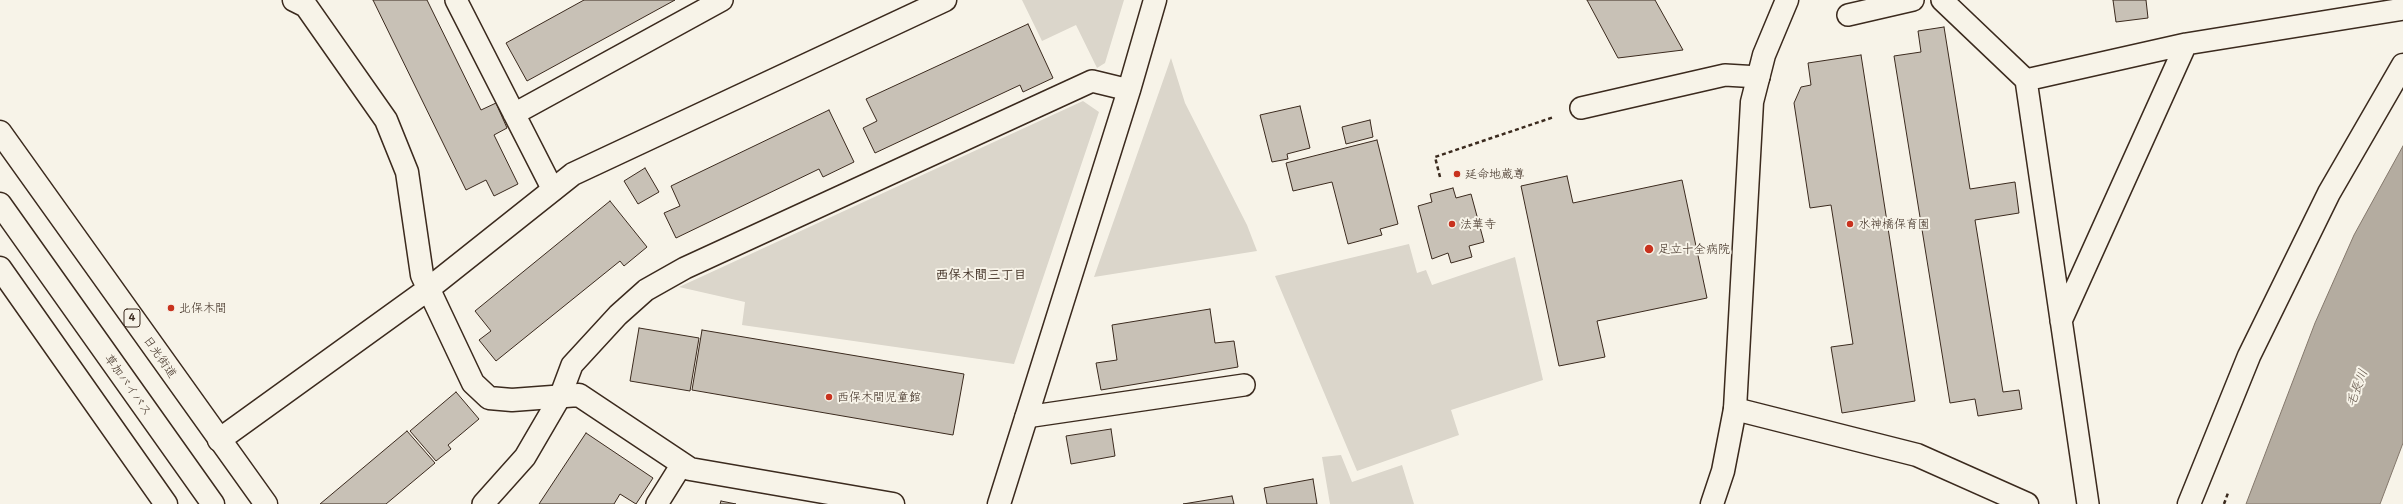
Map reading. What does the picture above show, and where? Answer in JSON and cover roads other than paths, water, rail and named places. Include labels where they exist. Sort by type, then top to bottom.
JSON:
[{"type":"main road","points":[[294,0],[306,6],[386,120],[407,172],[422,275],[427,290],[473,383],[489,398],[512,400],[578,395],[690,470],[893,504]]},
{"type":"main road","points":[[219,440],[427,290],[573,174],[945,0]]},
{"type":"main road","points":[[998,504],[1129,90],[1155,0]]},
{"type":"main road","points":[[1712,504],[1723,471],[1735,409],[1752,102],[1764,55],[1787,0]]},
{"type":"main road","points":[[2189,504],[2249,356],[2329,193],[2403,65]]},
{"type":"main road","name":"日光街道","points":[[0,132],[266,504]]},
{"type":"main road","name":"草加バイパス","points":[[0,204],[213,504]]},
{"type":"main road","points":[[0,268],[166,504]]},
{"type":"main road","points":[[1735,409],[1917,455],[2027,504]]},
{"type":"lane","points":[[456,0],[553,190]]},
{"type":"lane","points":[[514,114],[722,0]]},
{"type":"lane","points":[[1848,15],[1913,0]]},
{"type":"lane","points":[[1942,0],[2026,80],[2088,504]]},
{"type":"lane","points":[[2026,80],[2186,44],[2403,9]]},
{"type":"lane","points":[[2061,321],[2186,44]]},
{"type":"lane","points":[[1581,108],[1725,75],[1758,77]]},
{"type":"lane","points":[[483,504],[525,457],[560,397],[572,365],[618,315],[646,290],[685,268],[1092,81],[1129,90]]},
{"type":"lane","points":[[1026,417],[1244,385]]},
{"type":"lane","points":[[656,504],[682,464]]},
{"type":"water","name":"毛長川","points":[[2403,146],[2403,443],[2380,504],[2246,504],[2315,323],[2354,235]]},
{"type":"place","name":"延命地蔵尊","points":[[1457,174]]},
{"type":"place","name":"法華寺","points":[[1452,224]]},
{"type":"place","name":"水神橋保育園","points":[[1850,224]]},
{"type":"place","name":"足立十全病院","points":[[1649,249]]},
{"type":"place","name":"北保木間","points":[[171,308]]},
{"type":"place","name":"西保木間児童館","points":[[829,397]]},
{"type":"district","name":"西保木間三丁目","points":[[981,275]]}]
